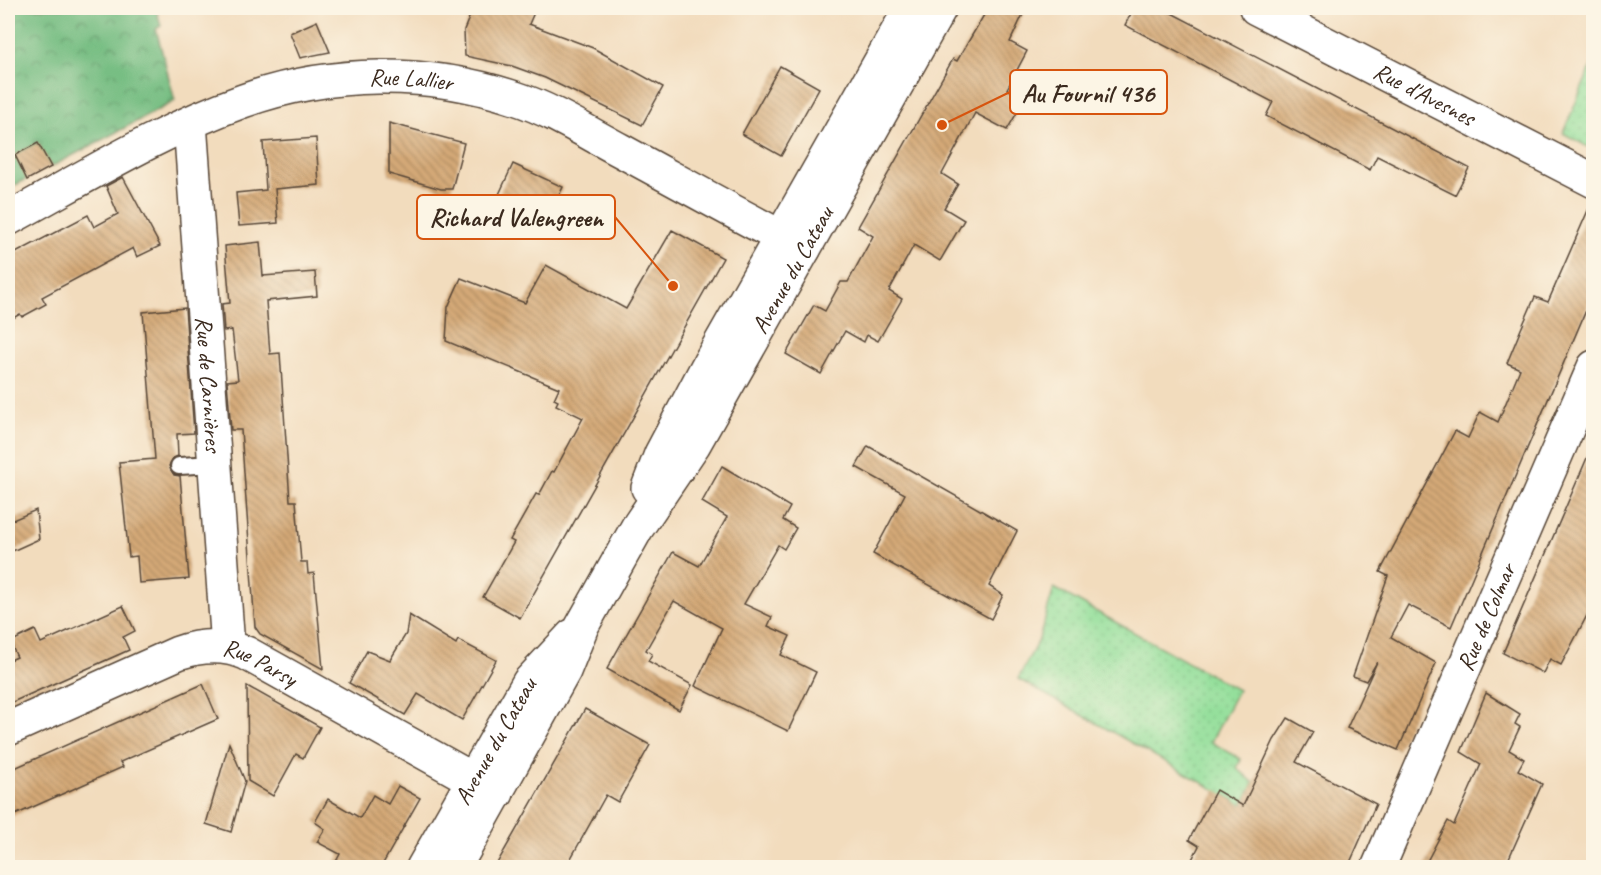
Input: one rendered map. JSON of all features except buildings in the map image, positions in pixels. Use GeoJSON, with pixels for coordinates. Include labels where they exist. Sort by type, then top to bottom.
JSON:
{"type":"FeatureCollection","features":[{"type":"Feature","properties":{"kind":"street","name":"Avenue du Cateau"},"geometry":{"type":"LineString","coordinates":[[793,243],[911,8]]}},
{"type":"Feature","properties":{"kind":"street","name":"Avenue du Cateau"},"geometry":{"type":"LineString","coordinates":[[423,867],[484,787],[564,671],[582,626],[637,528],[661,454],[706,369],[793,243],[940,8]]}},
{"type":"Feature","properties":{"kind":"street","name":"Rue d'Avesnes"},"geometry":{"type":"LineString","coordinates":[[1256,8],[1593,181]]}},
{"type":"Feature","properties":{"kind":"street","name":"Rue Lallier"},"geometry":{"type":"LineString","coordinates":[[8,219],[190,123],[244,100],[328,81],[388,77],[462,84],[515,98],[541,108],[793,243]]}},
{"type":"Feature","properties":{"kind":"street","name":"Rue de Carnières"},"geometry":{"type":"LineString","coordinates":[[190,123],[228,647]]}},
{"type":"Feature","properties":{"kind":"street","name":"Rue de Colmar"},"geometry":{"type":"LineString","coordinates":[[1377,867],[1593,367]]}},
{"type":"Feature","properties":{"kind":"street","name":"Rue Parsy"},"geometry":{"type":"LineString","coordinates":[[8,729],[184,651],[203,647],[228,647],[246,653],[484,787]]}},
{"type":"Feature","properties":{"kind":"street","name":"Avenue du Cateau"},"geometry":{"type":"LineString","coordinates":[[454,867],[484,787]]}},
{"type":"Feature","properties":{"kind":"lane"},"geometry":{"type":"LineString","coordinates":[[179,466],[215,464]]}},
{"type":"Feature","properties":{"kind":"green space"},"geometry":{"type":"Polygon","coordinates":[[[8,8],[156,8],[161,26],[156,29],[175,101],[51,167],[38,143],[15,155],[27,179],[8,189],[8,8]]]}},
{"type":"Feature","properties":{"kind":"green space"},"geometry":{"type":"Polygon","coordinates":[[[1593,62],[1593,150],[1563,133],[1593,62]]]}},
{"type":"Feature","properties":{"kind":"green space"},"geometry":{"type":"Polygon","coordinates":[[[1054,588],[1238,690],[1211,742],[1241,759],[1237,768],[1254,783],[1242,805],[1018,679],[1039,639],[1054,588]]]}},
{"type":"Feature","properties":{"kind":"place","name":"Au Fournil 436"},"geometry":{"type":"Point","coordinates":[942,125]}},
{"type":"Feature","properties":{"kind":"place","name":"Richard Valengreen"},"geometry":{"type":"Point","coordinates":[673,286]}}]}
